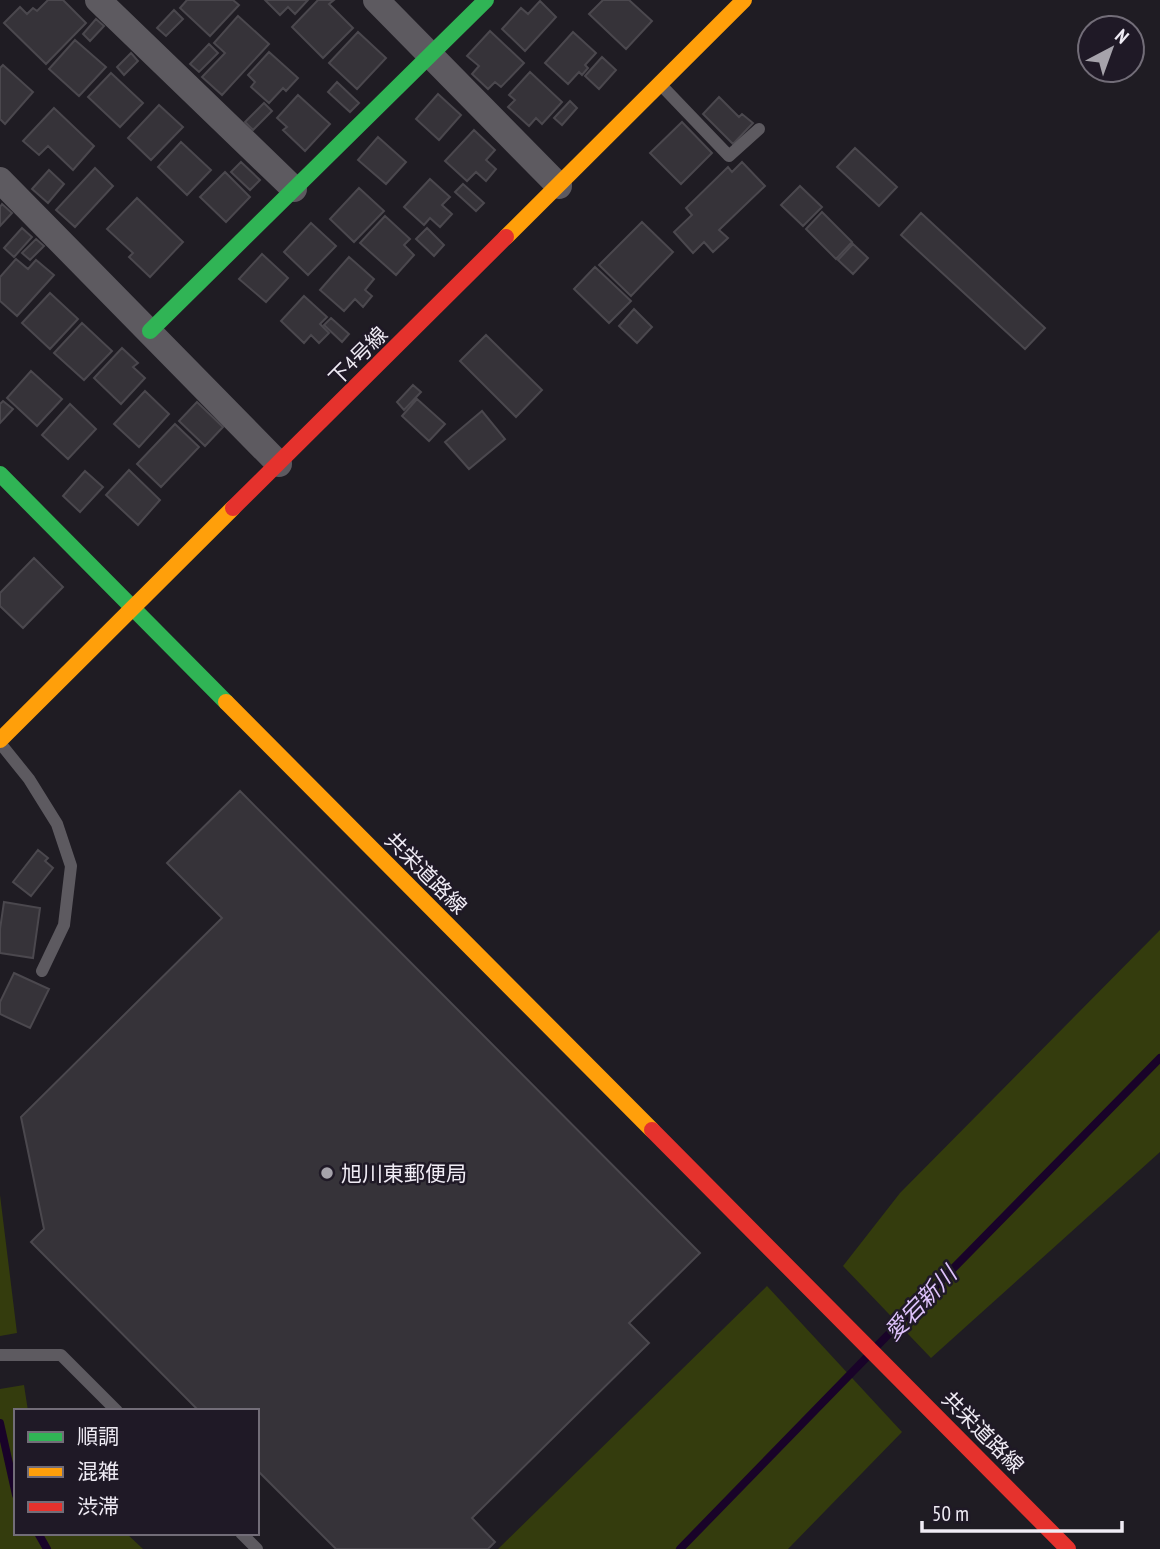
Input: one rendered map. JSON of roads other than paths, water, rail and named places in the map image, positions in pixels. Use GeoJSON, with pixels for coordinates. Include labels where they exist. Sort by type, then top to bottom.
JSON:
{"type":"FeatureCollection","features":[{"type":"Feature","properties":{"kind":"street"},"geometry":{"type":"LineString","coordinates":[[98,0],[294,189]]}},
{"type":"Feature","properties":{"kind":"street"},"geometry":{"type":"LineString","coordinates":[[376,0],[559,186]]}},
{"type":"Feature","properties":{"kind":"street"},"geometry":{"type":"LineString","coordinates":[[150,331],[486,0]]}},
{"type":"Feature","properties":{"kind":"street","name":"下4号線"},"geometry":{"type":"LineString","coordinates":[[0,741],[744,0]]}},
{"type":"Feature","properties":{"kind":"street"},"geometry":{"type":"LineString","coordinates":[[0,180],[279,464]]}},
{"type":"Feature","properties":{"kind":"street","name":"共栄道路線"},"geometry":{"type":"LineString","coordinates":[[0,474],[1068,1549]]}},
{"type":"Feature","properties":{"kind":"lane"},"geometry":{"type":"LineString","coordinates":[[660,84],[729,156],[759,129]]}},
{"type":"Feature","properties":{"kind":"lane"},"geometry":{"type":"LineString","coordinates":[[0,741],[29,779],[57,824],[71,866],[64,925],[42,971]]}},
{"type":"Feature","properties":{"kind":"lane"},"geometry":{"type":"LineString","coordinates":[[1,1354],[61,1355],[115,1409]]}},
{"type":"Feature","properties":{"kind":"lane"},"geometry":{"type":"LineString","coordinates":[[243,1535],[257,1549]]}},
{"type":"Feature","properties":{"kind":"waterway","name":"愛宕新川"},"geometry":{"type":"LineString","coordinates":[[877,1346],[1160,1058]]}},
{"type":"Feature","properties":{"kind":"waterway","name":"愛宕新川"},"geometry":{"type":"LineString","coordinates":[[680,1549],[866,1358]]}},
{"type":"Feature","properties":{"kind":"waterway"},"geometry":{"type":"LineString","coordinates":[[0,1423],[14,1486]]}},
{"type":"Feature","properties":{"kind":"waterway"},"geometry":{"type":"LineString","coordinates":[[39,1535],[47,1549]]}},
{"type":"Feature","properties":{"kind":"place","name":"旭川東郵便局"},"geometry":{"type":"Point","coordinates":[327,1173]}}]}
